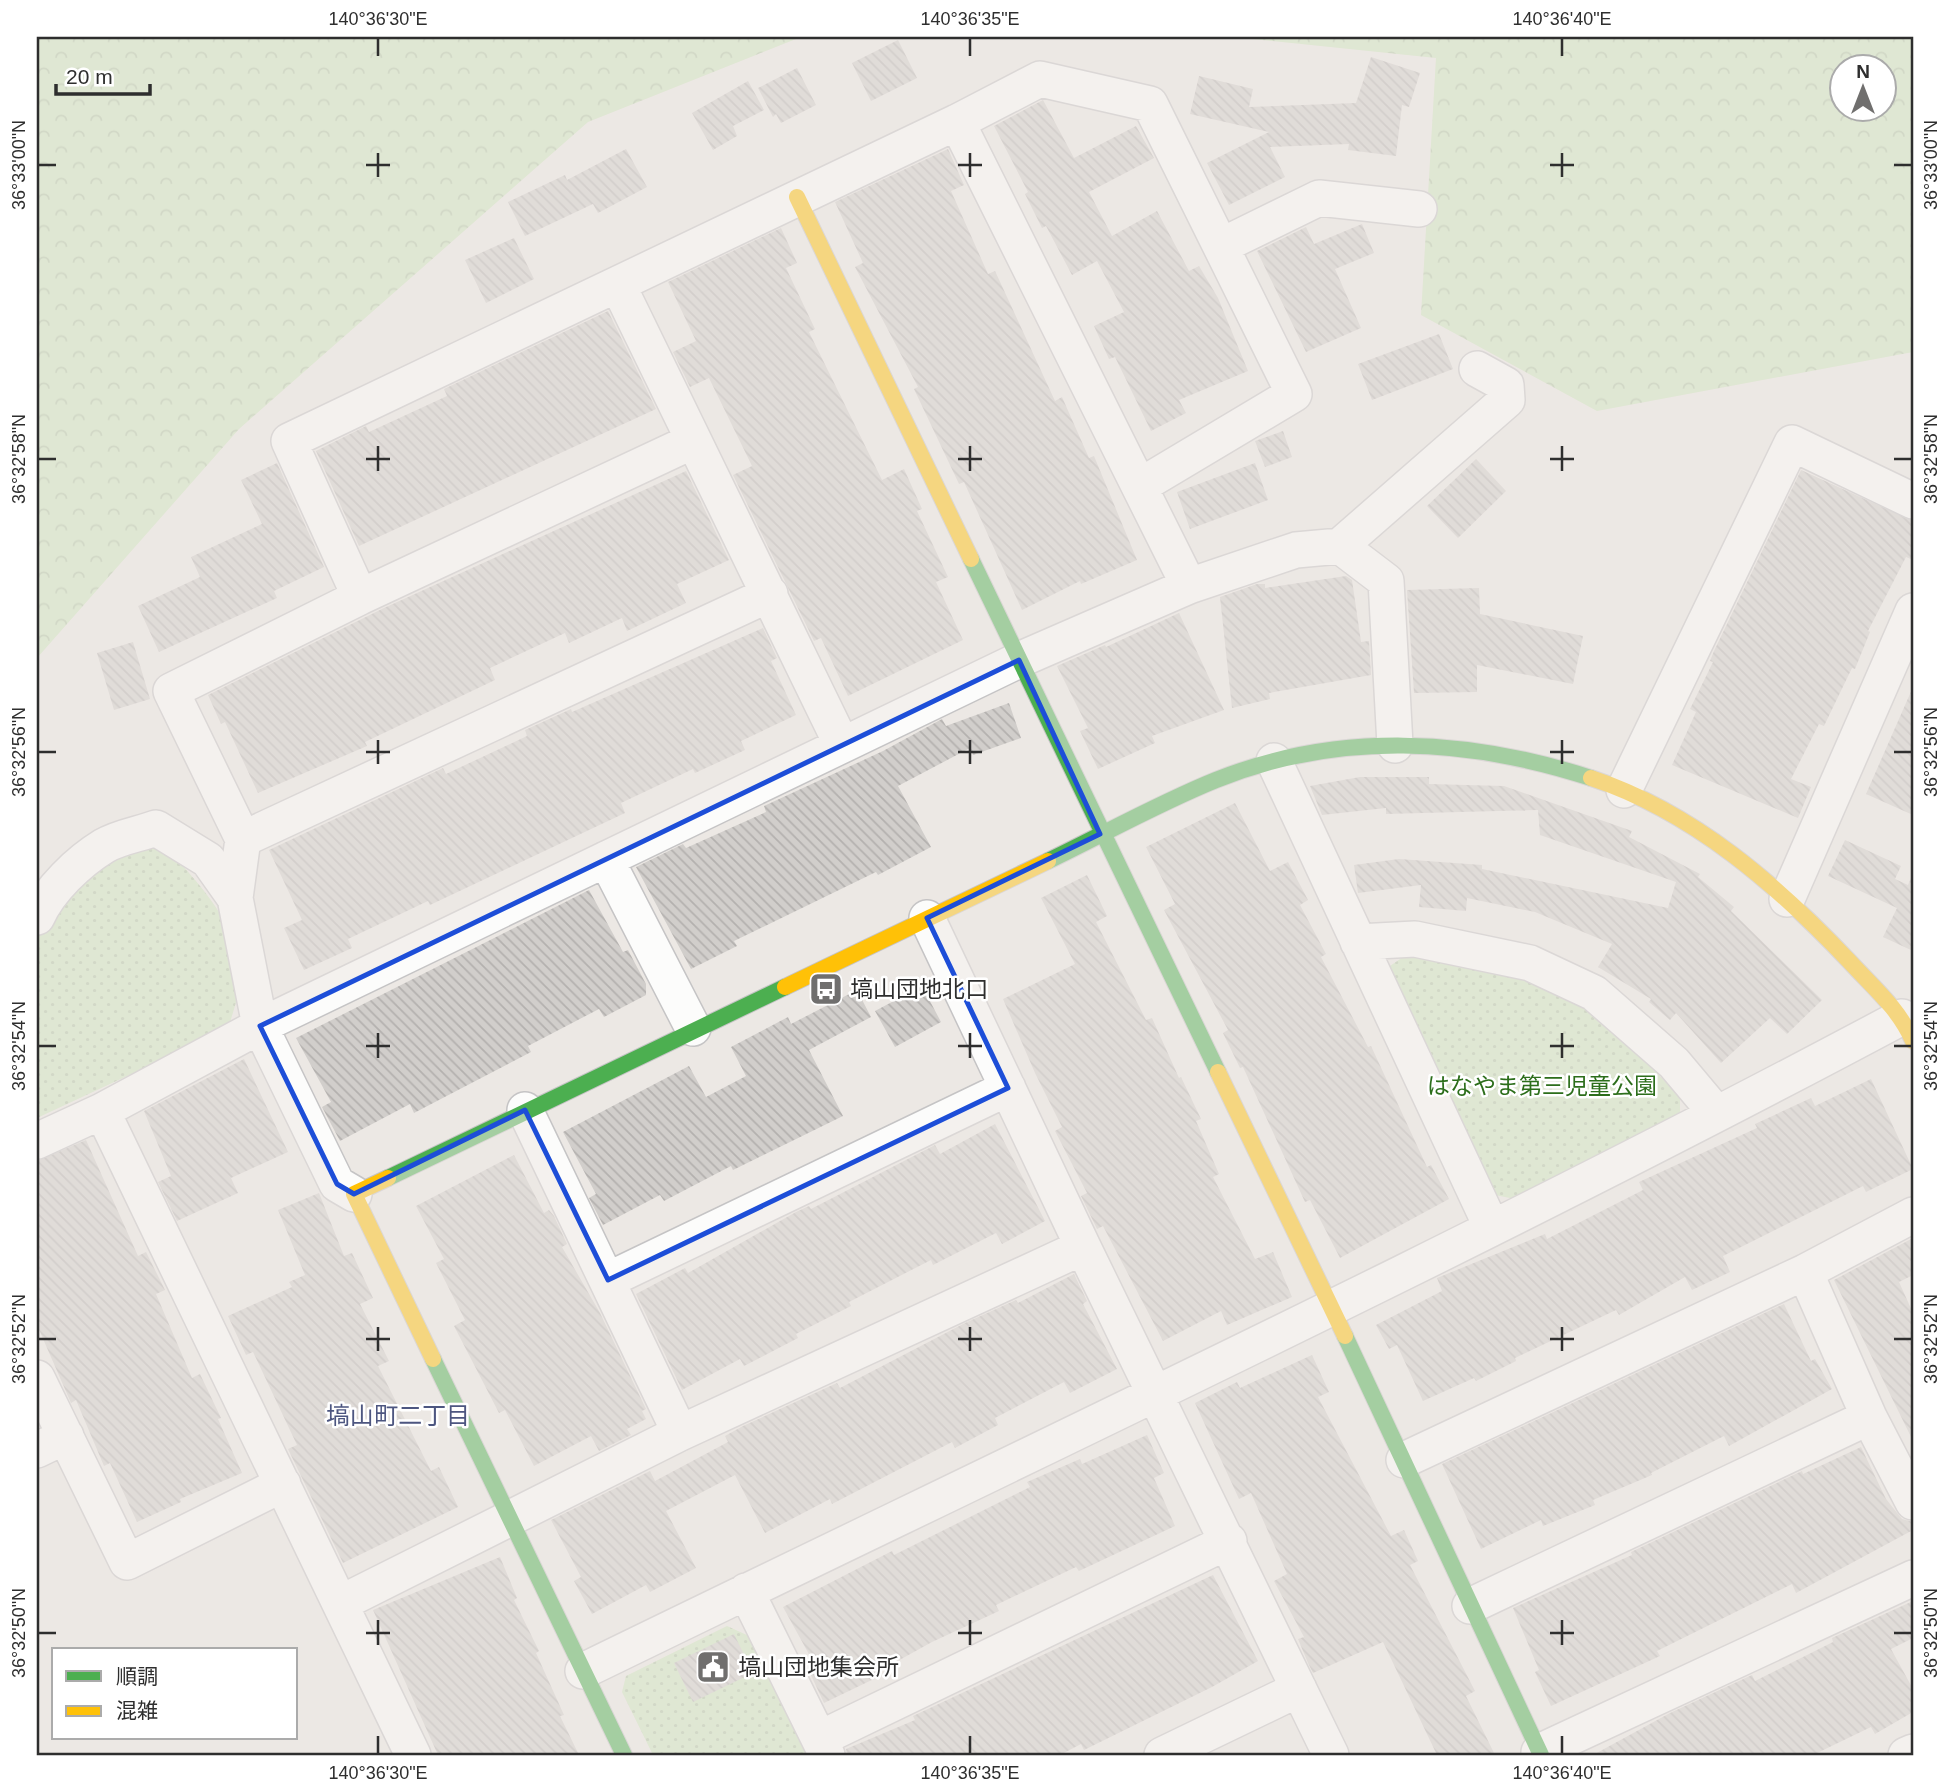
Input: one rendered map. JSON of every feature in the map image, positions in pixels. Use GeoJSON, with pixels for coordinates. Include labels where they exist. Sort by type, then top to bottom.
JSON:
{"type":"FeatureCollection","features":[{"type":"Feature","properties":{"kind":"street"},"geometry":{"type":"LineString","coordinates":[[360,597],[289,442],[957,122],[1040,79],[1150,104],[1294,394],[1140,486]]}},
{"type":"Feature","properties":{"kind":"street"},"geometry":{"type":"LineString","coordinates":[[957,122],[1189,586]]}},
{"type":"Feature","properties":{"kind":"street"},"geometry":{"type":"LineString","coordinates":[[797,197],[1328,1309],[1404,1460],[1540,1754],[1913,1578]]}},
{"type":"Feature","properties":{"kind":"street"},"geometry":{"type":"LineString","coordinates":[[1221,246],[1319,198],[1419,208]]}},
{"type":"Feature","properties":{"kind":"street"},"geometry":{"type":"LineString","coordinates":[[618,285],[841,743]]}},
{"type":"Feature","properties":{"kind":"street"},"geometry":{"type":"LineString","coordinates":[[37,1141],[102,1111],[260,1026],[841,743],[1019,660],[1189,586],[1296,550],[1340,545],[1507,400],[1506,385],[1477,369]]}},
{"type":"Feature","properties":{"kind":"street"},"geometry":{"type":"LineString","coordinates":[[624,1755],[354,1194],[337,1184],[260,1026],[235,898],[243,839],[170,691],[360,597],[693,442]]}},
{"type":"Feature","properties":{"kind":"street"},"geometry":{"type":"LineString","coordinates":[[1624,790],[1792,443],[1913,501]]}},
{"type":"Feature","properties":{"kind":"street"},"geometry":{"type":"LineString","coordinates":[[1340,545],[1386,581],[1395,745]]}},
{"type":"Feature","properties":{"kind":"street"},"geometry":{"type":"LineString","coordinates":[[243,839],[770,594]]}},
{"type":"Feature","properties":{"kind":"street"},"geometry":{"type":"LineString","coordinates":[[1787,900],[1913,611]]}},
{"type":"Feature","properties":{"kind":"street"},"geometry":{"type":"LineString","coordinates":[[354,1194],[694,1028],[1216,780],[1274,761],[1335,749],[1395,745],[1446,747],[1502,754],[1559,767],[1624,790],[1684,819],[1740,859],[1787,900],[1909,1023],[1716,1113],[1157,1395],[583,1671]]}},
{"type":"Feature","properties":{"kind":"street"},"geometry":{"type":"LineString","coordinates":[[1274,761],[1492,1228]]}},
{"type":"Feature","properties":{"kind":"street"},"geometry":{"type":"LineString","coordinates":[[37,917],[44,901],[64,880],[105,846],[156,828],[208,860],[235,898]]}},
{"type":"Feature","properties":{"kind":"street"},"geometry":{"type":"LineString","coordinates":[[606,859],[694,1028]]}},
{"type":"Feature","properties":{"kind":"street"},"geometry":{"type":"LineString","coordinates":[[927,918],[1083,1247],[1229,1541],[1331,1755]]}},
{"type":"Feature","properties":{"kind":"street"},"geometry":{"type":"LineString","coordinates":[[1358,942],[1415,939],[1530,963],[1594,993],[1674,1063],[1716,1113]]}},
{"type":"Feature","properties":{"kind":"street"},"geometry":{"type":"LineString","coordinates":[[608,1280],[1008,1088]]}},
{"type":"Feature","properties":{"kind":"street"},"geometry":{"type":"LineString","coordinates":[[525,1110],[680,1433]]}},
{"type":"Feature","properties":{"kind":"street"},"geometry":{"type":"LineString","coordinates":[[102,1111],[413,1755]]}},
{"type":"Feature","properties":{"kind":"street"},"geometry":{"type":"LineString","coordinates":[[1404,1460],[1805,1272],[1913,1214]]}},
{"type":"Feature","properties":{"kind":"street"},"geometry":{"type":"LineString","coordinates":[[341,1603],[680,1433],[1083,1247]]}},
{"type":"Feature","properties":{"kind":"street"},"geometry":{"type":"LineString","coordinates":[[1805,1272],[1868,1417],[1913,1502]]}},
{"type":"Feature","properties":{"kind":"street"},"geometry":{"type":"LineString","coordinates":[[37,1378],[51,1443],[127,1562],[283,1484]]}},
{"type":"Feature","properties":{"kind":"street"},"geometry":{"type":"LineString","coordinates":[[1470,1606],[1868,1417]]}},
{"type":"Feature","properties":{"kind":"street"},"geometry":{"type":"LineString","coordinates":[[746,1591],[823,1747],[1229,1541]]}},
{"type":"Feature","properties":{"kind":"street"},"geometry":{"type":"LineString","coordinates":[[1162,1755],[1299,1689]]}},
{"type":"Feature","properties":{"kind":"street"},"geometry":{"type":"LineString","coordinates":[[1906,1755],[1913,1752]]}},
{"type":"Feature","properties":{"kind":"highlighted area"},"geometry":{"type":"Polygon","coordinates":[[[1019,660],[1100,834],[927,918],[1008,1088],[608,1280],[525,1110],[354,1194],[337,1184],[260,1026],[1019,660]]]}},
{"type":"Feature","properties":{"kind":"green space"},"geometry":{"type":"Polygon","coordinates":[[[37,37],[801,37],[588,122],[239,429],[37,658],[37,37]]]}},
{"type":"Feature","properties":{"kind":"green space"},"geometry":{"type":"Polygon","coordinates":[[[1233,37],[1913,37],[1913,352],[1597,411],[1421,315],[1436,58],[1233,37]]]}},
{"type":"Feature","properties":{"kind":"green space"},"geometry":{"type":"Polygon","coordinates":[[[161,843],[217,908],[236,947],[241,967],[240,987],[228,1029],[37,1118],[37,940],[48,914],[105,857],[161,843]]]}},
{"type":"Feature","properties":{"kind":"green space","name":"はなやま第三児童公園"},"geometry":{"type":"Polygon","coordinates":[[[1409,953],[1545,980],[1617,1029],[1680,1098],[1680,1117],[1515,1199],[1495,1195],[1387,968],[1409,953]]]}},
{"type":"Feature","properties":{"kind":"green space"},"geometry":{"type":"Polygon","coordinates":[[[727,1626],[749,1636],[807,1755],[653,1755],[622,1692],[626,1676],[727,1626]]]}},
{"type":"Feature","properties":{"kind":"building"},"geometry":{"type":"Polygon","coordinates":[[[898,40],[917,78],[871,101],[852,63],[898,40]]]}},
{"type":"Feature","properties":{"kind":"building"},"geometry":{"type":"Polygon","coordinates":[[[1371,57],[1420,73],[1409,107],[1402,105],[1396,156],[1348,150],[1349,144],[1270,147],[1285,177],[1229,205],[1207,163],[1269,132],[1190,114],[1199,76],[1253,89],[1249,107],[1356,103],[1371,57]]]}},
{"type":"Feature","properties":{"kind":"building"},"geometry":{"type":"Polygon","coordinates":[[[797,68],[816,105],[781,123],[776,114],[773,117],[758,88],[797,68]]]}},
{"type":"Feature","properties":{"kind":"building"},"geometry":{"type":"Polygon","coordinates":[[[748,81],[764,110],[733,126],[737,136],[713,150],[692,113],[748,81]]]}},
{"type":"Feature","properties":{"kind":"building"},"geometry":{"type":"Polygon","coordinates":[[[1043,100],[1074,158],[1136,126],[1154,158],[1089,192],[1112,236],[1157,211],[1189,271],[1199,266],[1218,298],[1248,371],[1179,400],[1186,413],[1151,431],[1115,357],[1109,359],[1094,326],[1124,312],[1097,261],[1072,275],[1046,226],[1042,228],[1025,194],[1028,192],[994,126],[1043,100]]]}},
{"type":"Feature","properties":{"kind":"building"},"geometry":{"type":"Polygon","coordinates":[[[626,149],[647,187],[598,213],[593,204],[525,236],[508,202],[565,175],[567,180],[626,149]]]}},
{"type":"Feature","properties":{"kind":"building"},"geometry":{"type":"Polygon","coordinates":[[[948,149],[964,185],[951,191],[988,274],[995,271],[1055,401],[1062,397],[1089,458],[1094,456],[1137,560],[1081,584],[1080,581],[1022,610],[964,482],[959,484],[914,389],[918,387],[855,267],[863,263],[835,202],[948,149]]]}},
{"type":"Feature","properties":{"kind":"building"},"geometry":{"type":"Polygon","coordinates":[[[1362,224],[1374,253],[1335,269],[1361,328],[1306,352],[1257,251],[1306,227],[1314,244],[1362,224]]]}},
{"type":"Feature","properties":{"kind":"building"},"geometry":{"type":"Polygon","coordinates":[[[781,228],[797,263],[786,268],[815,329],[809,332],[882,480],[904,469],[922,509],[917,511],[948,577],[936,582],[963,640],[848,696],[821,638],[814,641],[733,475],[752,466],[709,378],[690,387],[673,352],[696,341],[668,282],[781,228]]]}},
{"type":"Feature","properties":{"kind":"building"},"geometry":{"type":"Polygon","coordinates":[[[514,238],[534,279],[486,303],[465,260],[514,238]]]}},
{"type":"Feature","properties":{"kind":"building"},"geometry":{"type":"Polygon","coordinates":[[[608,311],[656,409],[359,546],[316,451],[366,426],[369,432],[447,396],[444,389],[608,311]]]}},
{"type":"Feature","properties":{"kind":"building"},"geometry":{"type":"Polygon","coordinates":[[[1439,334],[1453,369],[1372,400],[1358,364],[1439,334]]]}},
{"type":"Feature","properties":{"kind":"building"},"geometry":{"type":"Polygon","coordinates":[[[1283,431],[1292,457],[1265,467],[1255,441],[1283,431]]]}},
{"type":"Feature","properties":{"kind":"building"},"geometry":{"type":"Polygon","coordinates":[[[1476,459],[1506,491],[1458,538],[1427,506],[1476,459]]]}},
{"type":"Feature","properties":{"kind":"building"},"geometry":{"type":"Polygon","coordinates":[[[277,463],[324,567],[274,591],[277,598],[159,652],[138,606],[200,577],[191,557],[262,524],[241,480],[277,463]]]}},
{"type":"Feature","properties":{"kind":"building"},"geometry":{"type":"Polygon","coordinates":[[[1255,463],[1268,500],[1190,529],[1177,492],[1255,463]]]}},
{"type":"Feature","properties":{"kind":"building"},"geometry":{"type":"Polygon","coordinates":[[[1801,470],[1913,521],[1913,560],[1906,557],[1868,631],[1870,632],[1855,669],[1852,668],[1824,726],[1819,724],[1791,779],[1811,787],[1798,818],[1672,765],[1696,712],[1690,709],[1713,662],[1710,661],[1714,651],[1801,470]]]}},
{"type":"Feature","properties":{"kind":"building"},"geometry":{"type":"Polygon","coordinates":[[[686,471],[729,560],[677,584],[686,603],[627,631],[622,618],[569,643],[565,633],[490,668],[495,680],[365,742],[367,746],[258,793],[225,722],[221,724],[208,695],[384,608],[686,471]]]}},
{"type":"Feature","properties":{"kind":"building"},"geometry":{"type":"Polygon","coordinates":[[[1346,576],[1352,580],[1361,642],[1369,641],[1371,675],[1269,693],[1270,699],[1232,708],[1220,597],[1257,584],[1265,584],[1265,588],[1346,576]]]}},
{"type":"Feature","properties":{"kind":"building"},"geometry":{"type":"Polygon","coordinates":[[[1479,588],[1480,614],[1583,636],[1573,684],[1477,665],[1477,692],[1414,693],[1407,590],[1479,588]]]}},
{"type":"Feature","properties":{"kind":"building"},"geometry":{"type":"Polygon","coordinates":[[[1179,613],[1224,710],[1152,736],[1155,743],[1098,769],[1080,731],[1088,728],[1057,666],[1179,613]]]}},
{"type":"Feature","properties":{"kind":"building"},"geometry":{"type":"Polygon","coordinates":[[[763,628],[777,658],[771,661],[796,715],[741,741],[745,750],[695,773],[693,769],[621,803],[625,813],[430,905],[428,901],[348,939],[352,948],[304,970],[284,928],[302,920],[269,850],[443,768],[446,774],[527,736],[525,730],[571,709],[572,712],[763,628]]]}},
{"type":"Feature","properties":{"kind":"building"},"geometry":{"type":"Polygon","coordinates":[[[133,642],[150,699],[114,710],[97,653],[133,642]]]}},
{"type":"Feature","properties":{"kind":"building"},"geometry":{"type":"Polygon","coordinates":[[[1913,687],[1913,815],[1866,794],[1913,687]]]}},
{"type":"Feature","properties":{"kind":"building"},"geometry":{"type":"Polygon","coordinates":[[[1009,703],[1021,738],[973,755],[970,748],[898,786],[931,847],[878,875],[876,872],[734,941],[737,946],[691,969],[636,867],[683,844],[686,848],[766,812],[764,806],[883,751],[942,719],[946,726],[1009,703]]]}},
{"type":"Feature","properties":{"kind":"building"},"geometry":{"type":"Polygon","coordinates":[[[1360,777],[1429,777],[1429,784],[1504,786],[1632,831],[1629,837],[1700,874],[1698,877],[1734,907],[1731,911],[1822,1000],[1787,1034],[1770,1018],[1721,1063],[1676,1013],[1670,1020],[1649,1002],[1651,999],[1598,967],[1612,944],[1535,912],[1467,898],[1466,911],[1419,907],[1421,885],[1358,893],[1354,865],[1399,859],[1482,865],[1482,869],[1668,908],[1676,882],[1540,835],[1538,810],[1386,814],[1386,808],[1322,815],[1310,786],[1360,777]]]}},
{"type":"Feature","properties":{"kind":"building"},"geometry":{"type":"Polygon","coordinates":[[[1235,803],[1270,871],[1288,862],[1308,900],[1300,905],[1326,954],[1321,957],[1368,1047],[1371,1046],[1427,1167],[1431,1165],[1449,1199],[1340,1258],[1310,1200],[1305,1202],[1243,1067],[1240,1068],[1223,1033],[1228,1030],[1164,910],[1175,904],[1146,847],[1235,803]]]}},
{"type":"Feature","properties":{"kind":"building"},"geometry":{"type":"Polygon","coordinates":[[[1845,840],[1901,866],[1895,879],[1908,885],[1913,873],[1913,951],[1883,937],[1897,908],[1828,876],[1845,840]]]}},
{"type":"Feature","properties":{"kind":"building"},"geometry":{"type":"Polygon","coordinates":[[[1087,875],[1107,916],[1096,922],[1146,1020],[1152,1018],[1201,1119],[1196,1121],[1219,1174],[1213,1177],[1255,1259],[1273,1252],[1292,1297],[1227,1325],[1221,1311],[1163,1341],[1103,1226],[1097,1229],[1081,1196],[1087,1193],[1055,1131],[1062,1127],[1003,999],[1075,964],[1041,898],[1087,875]]]}},
{"type":"Feature","properties":{"kind":"building"},"geometry":{"type":"Polygon","coordinates":[[[589,890],[623,952],[628,950],[646,984],[646,995],[604,1017],[599,1009],[528,1046],[531,1052],[414,1113],[410,1104],[340,1141],[322,1107],[331,1102],[296,1038],[589,890]]]}},
{"type":"Feature","properties":{"kind":"building"},"geometry":{"type":"Polygon","coordinates":[[[922,986],[941,1022],[895,1047],[875,1011],[922,986]]]}},
{"type":"Feature","properties":{"kind":"building"},"geometry":{"type":"Polygon","coordinates":[[[857,990],[871,1017],[809,1050],[843,1116],[733,1170],[731,1166],[664,1201],[660,1195],[603,1225],[589,1198],[596,1194],[563,1132],[689,1066],[706,1097],[746,1076],[731,1047],[788,1017],[791,1024],[857,990]]]}},
{"type":"Feature","properties":{"kind":"building"},"geometry":{"type":"Polygon","coordinates":[[[244,1059],[288,1152],[231,1178],[238,1193],[177,1221],[158,1182],[171,1176],[144,1111],[244,1059]]]}},
{"type":"Feature","properties":{"kind":"building"},"geometry":{"type":"Polygon","coordinates":[[[1871,1079],[1913,1169],[1866,1192],[1863,1186],[1723,1256],[1730,1272],[1692,1290],[1685,1277],[1619,1315],[1616,1310],[1515,1358],[1516,1361],[1476,1381],[1474,1378],[1423,1401],[1397,1345],[1389,1349],[1376,1325],[1442,1291],[1437,1278],[1545,1234],[1547,1239],[1643,1190],[1639,1182],[1757,1128],[1755,1124],[1811,1098],[1815,1106],[1871,1079]]]}},
{"type":"Feature","properties":{"kind":"building"},"geometry":{"type":"Polygon","coordinates":[[[995,1124],[1045,1221],[1002,1244],[996,1233],[933,1265],[931,1260],[849,1302],[851,1306],[796,1334],[798,1338],[744,1366],[740,1359],[682,1390],[636,1294],[685,1268],[688,1273],[796,1212],[809,1206],[811,1209],[935,1145],[940,1154],[995,1124]]]}},
{"type":"Feature","properties":{"kind":"building"},"geometry":{"type":"Polygon","coordinates":[[[86,1140],[138,1256],[146,1252],[165,1290],[156,1294],[192,1378],[200,1374],[221,1418],[218,1419],[242,1473],[180,1499],[181,1502],[137,1522],[110,1463],[104,1466],[76,1400],[71,1403],[37,1325],[37,1161],[86,1140]]]}},
{"type":"Feature","properties":{"kind":"building"},"geometry":{"type":"Polygon","coordinates":[[[514,1155],[544,1213],[549,1210],[554,1216],[567,1244],[562,1247],[600,1313],[646,1409],[642,1411],[646,1419],[627,1429],[631,1435],[599,1451],[591,1436],[534,1466],[505,1410],[499,1413],[454,1326],[465,1320],[436,1263],[444,1259],[416,1206],[514,1155]]]}},
{"type":"Feature","properties":{"kind":"building"},"geometry":{"type":"Polygon","coordinates":[[[319,1193],[344,1256],[352,1253],[373,1298],[360,1304],[389,1361],[378,1366],[431,1471],[439,1467],[458,1507],[343,1563],[288,1449],[297,1445],[253,1352],[246,1355],[228,1316],[292,1287],[289,1282],[305,1275],[278,1210],[319,1193]]]}},
{"type":"Feature","properties":{"kind":"building"},"geometry":{"type":"Polygon","coordinates":[[[1913,1238],[1913,1275],[1899,1282],[1913,1313],[1913,1441],[1834,1280],[1913,1238]]]}},
{"type":"Feature","properties":{"kind":"building"},"geometry":{"type":"Polygon","coordinates":[[[1074,1274],[1087,1301],[1083,1304],[1117,1369],[1070,1393],[1064,1382],[995,1418],[998,1425],[955,1448],[952,1442],[832,1504],[830,1499],[765,1533],[735,1475],[666,1511],[696,1568],[650,1592],[646,1585],[592,1614],[574,1581],[581,1577],[551,1520],[650,1471],[655,1481],[728,1442],[725,1436],[743,1426],[837,1383],[840,1388],[965,1323],[1016,1300],[1018,1303],[1074,1274]]]}},
{"type":"Feature","properties":{"kind":"building"},"geometry":{"type":"Polygon","coordinates":[[[1784,1304],[1811,1361],[1815,1359],[1832,1389],[1729,1446],[1724,1436],[1651,1473],[1652,1475],[1593,1500],[1595,1505],[1543,1526],[1541,1520],[1481,1549],[1442,1464],[1784,1304]]]}},
{"type":"Feature","properties":{"kind":"building"},"geometry":{"type":"Polygon","coordinates":[[[1312,1355],[1329,1392],[1318,1397],[1391,1536],[1404,1530],[1418,1561],[1410,1565],[1475,1691],[1466,1696],[1495,1755],[1437,1755],[1383,1642],[1313,1673],[1308,1663],[1298,1639],[1304,1637],[1274,1581],[1287,1574],[1251,1493],[1239,1499],[1195,1403],[1237,1382],[1240,1388],[1312,1355]]]}},
{"type":"Feature","properties":{"kind":"building"},"geometry":{"type":"Polygon","coordinates":[[[1147,1435],[1164,1473],[1154,1478],[1175,1526],[1079,1571],[1076,1567],[996,1605],[999,1611],[932,1642],[876,1673],[878,1677],[824,1703],[809,1671],[816,1667],[783,1607],[892,1551],[894,1555],[1030,1487],[1027,1482],[1080,1459],[1082,1464],[1147,1435]]]}},
{"type":"Feature","properties":{"kind":"building"},"geometry":{"type":"Polygon","coordinates":[[[1861,1447],[1886,1499],[1902,1519],[1913,1522],[1913,1530],[1796,1593],[1792,1584],[1657,1651],[1660,1656],[1551,1706],[1535,1672],[1539,1670],[1513,1608],[1632,1555],[1631,1552],[1802,1471],[1803,1474],[1861,1447]]]}},
{"type":"Feature","properties":{"kind":"building"},"geometry":{"type":"Polygon","coordinates":[[[500,1557],[517,1598],[514,1600],[539,1651],[536,1653],[564,1715],[560,1716],[579,1755],[438,1755],[373,1610],[500,1557]]]}},
{"type":"Feature","properties":{"kind":"building"},"geometry":{"type":"Polygon","coordinates":[[[1213,1575],[1258,1661],[1212,1687],[1084,1750],[1081,1744],[1060,1755],[847,1755],[846,1749],[915,1720],[913,1716],[1213,1575]]]}},
{"type":"Feature","properties":{"kind":"building"},"geometry":{"type":"Polygon","coordinates":[[[1913,1601],[1913,1638],[1891,1649],[1913,1689],[1913,1712],[1875,1734],[1871,1727],[1813,1755],[1593,1755],[1670,1713],[1752,1675],[1755,1681],[1833,1642],[1832,1638],[1913,1601]]]}},
{"type":"Feature","properties":{"kind":"building","name":"塙山団地集会所"},"geometry":{"type":"Polygon","coordinates":[[[734,1634],[753,1673],[693,1702],[674,1663],[734,1634]]]}},
{"type":"Feature","properties":{"kind":"traffic: fast"},"geometry":{"type":"LineString","coordinates":[[971,559],[1218,1072]]}},
{"type":"Feature","properties":{"kind":"traffic: fast"},"geometry":{"type":"LineString","coordinates":[[1048,861],[1216,780],[1262,764],[1309,753],[1356,747],[1450,748],[1498,755],[1591,778]]}},
{"type":"Feature","properties":{"kind":"traffic: fast"},"geometry":{"type":"LineString","coordinates":[[388,1178],[785,987]]}},
{"type":"Feature","properties":{"kind":"traffic: fast"},"geometry":{"type":"LineString","coordinates":[[1345,1336],[1541,1755]]}},
{"type":"Feature","properties":{"kind":"traffic: fast"},"geometry":{"type":"LineString","coordinates":[[433,1359],[624,1755]]}},
{"type":"Feature","properties":{"kind":"traffic: slow"},"geometry":{"type":"LineString","coordinates":[[797,197],[971,559]]}},
{"type":"Feature","properties":{"kind":"traffic: slow"},"geometry":{"type":"LineString","coordinates":[[1591,778],[1665,810],[1732,854],[1763,879],[1822,933],[1877,990],[1901,1019],[1913,1041]]}},
{"type":"Feature","properties":{"kind":"traffic: slow"},"geometry":{"type":"LineString","coordinates":[[785,987],[1048,861]]}},
{"type":"Feature","properties":{"kind":"traffic: slow"},"geometry":{"type":"LineString","coordinates":[[1218,1072],[1345,1336]]}},
{"type":"Feature","properties":{"kind":"traffic: slow"},"geometry":{"type":"LineString","coordinates":[[388,1178],[354,1194],[433,1359]]}},
{"type":"Feature","properties":{"kind":"place","name":"塙山団地北口"},"geometry":{"type":"Point","coordinates":[826,989]}},
{"type":"Feature","properties":{"kind":"place","name":"塙山団地集会所"},"geometry":{"type":"Point","coordinates":[713,1667]}},
{"type":"Feature","properties":{"kind":"district","name":"塙山町二丁目"},"geometry":{"type":"Point","coordinates":[398,1416]}}]}
